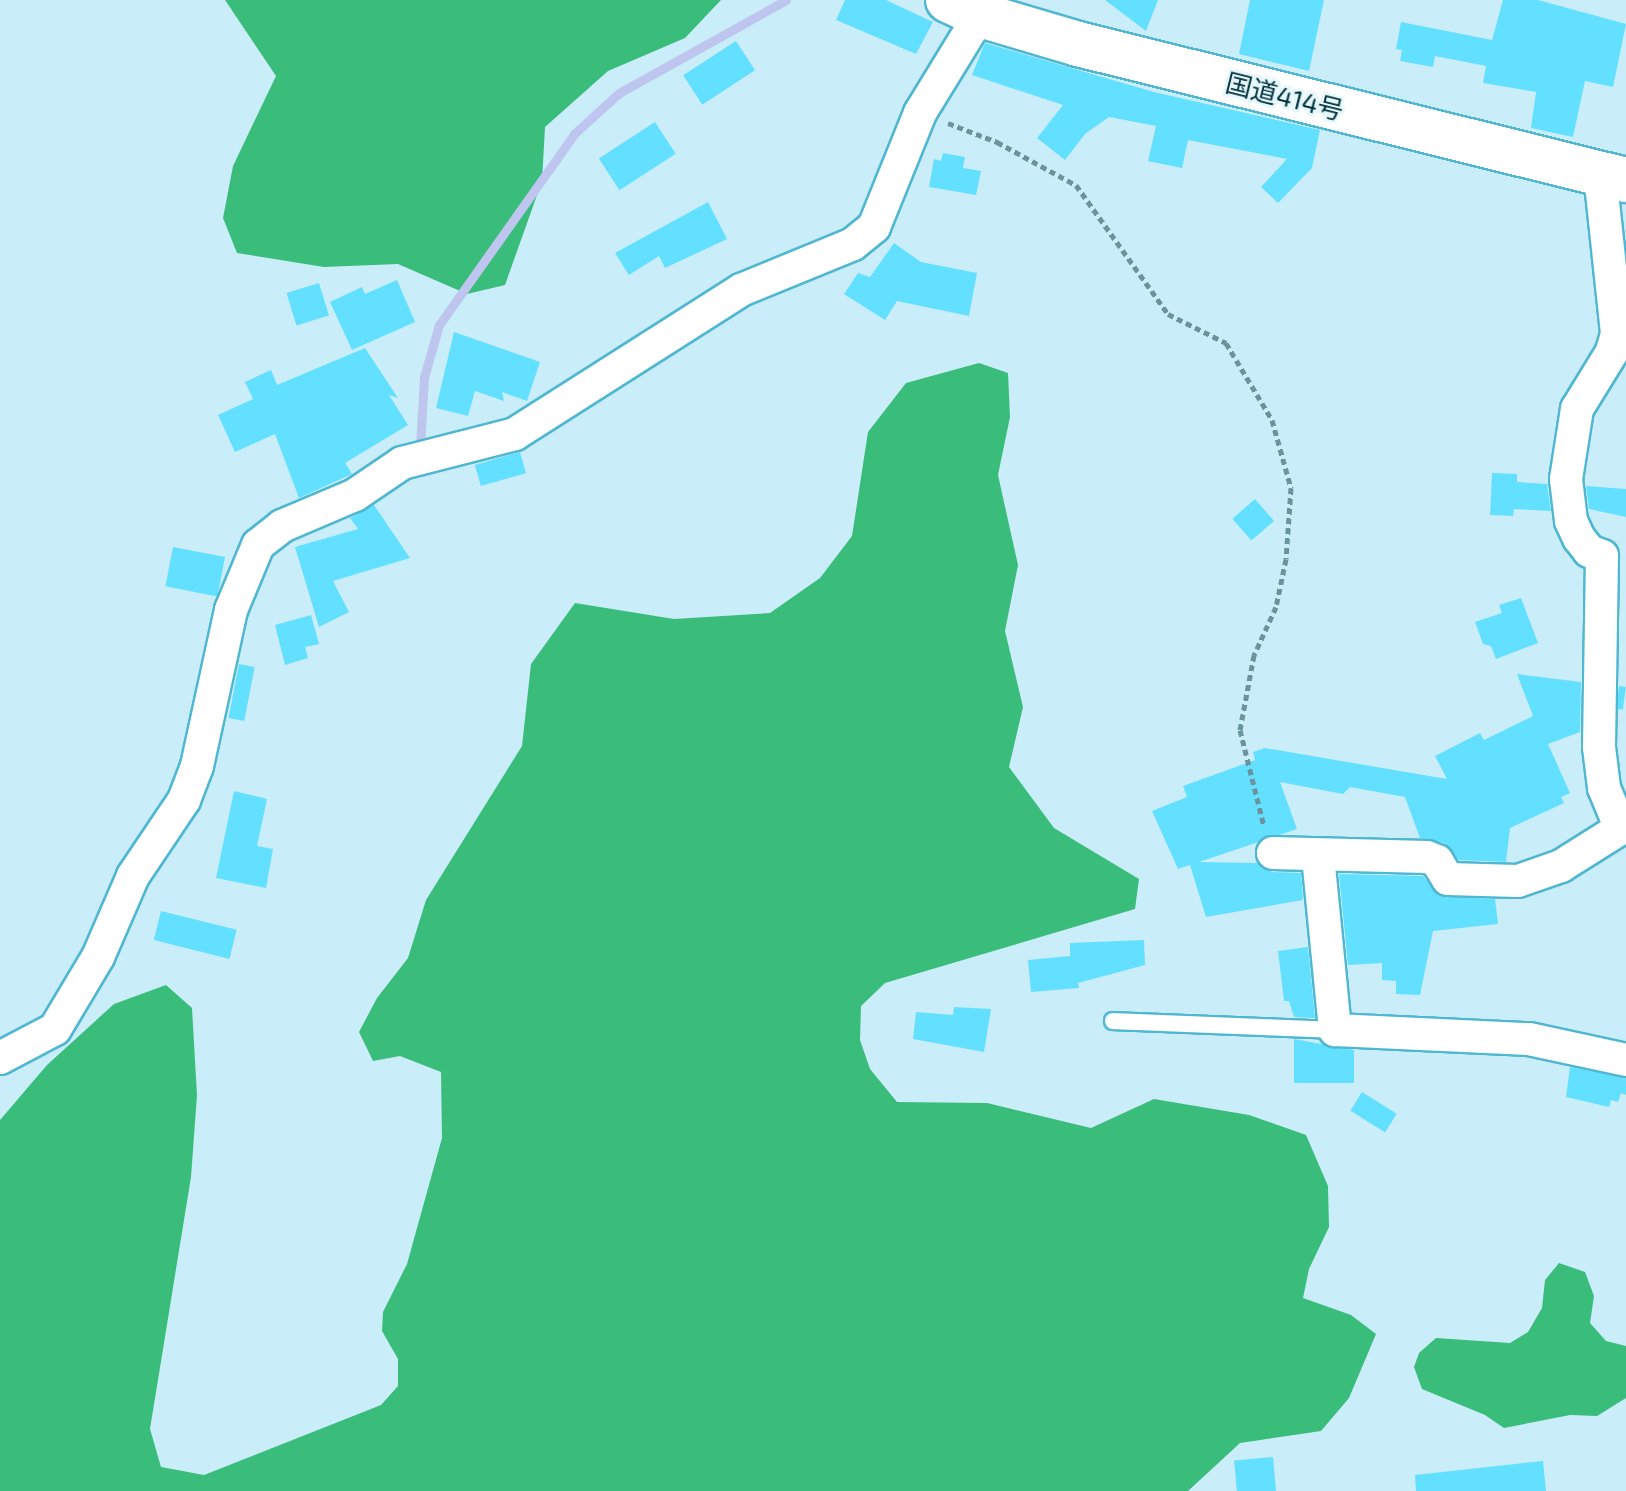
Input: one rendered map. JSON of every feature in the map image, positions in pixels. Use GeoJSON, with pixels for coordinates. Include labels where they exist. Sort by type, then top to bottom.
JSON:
{"type":"FeatureCollection","features":[{"type":"Feature","properties":{"kind":"highway","name":"国道414号"},"geometry":{"type":"LineString","coordinates":[[964,8],[1613,177]]}},
{"type":"Feature","properties":{"kind":"street"},"geometry":{"type":"LineString","coordinates":[[0,1058],[55,1029],[98,957],[133,876],[184,800],[197,766],[231,610],[258,545],[282,526],[355,495],[402,463],[515,434],[741,290],[853,244],[874,227],[964,8]]}},
{"type":"Feature","properties":{"kind":"street"},"geometry":{"type":"LineString","coordinates":[[1273,853],[1427,857],[1437,861],[1448,879],[1518,881],[1561,866],[1623,827],[1604,788],[1599,747],[1614,558],[1589,551],[1575,529],[1566,479],[1577,409],[1612,352],[1617,334],[1613,177]]}},
{"type":"Feature","properties":{"kind":"street"},"geometry":{"type":"LineString","coordinates":[[1318,856],[1335,1030],[1529,1039],[1626,1060]]}},
{"type":"Feature","properties":{"kind":"lane"},"geometry":{"type":"LineString","coordinates":[[1113,1021],[1335,1030]]}},
{"type":"Feature","properties":{"kind":"path"},"geometry":{"type":"LineString","coordinates":[[920,113],[997,142],[1076,185],[1168,314],[1226,343],[1272,420],[1291,488],[1286,559],[1276,607],[1254,655],[1240,730],[1247,773],[1273,853]]}},
{"type":"Feature","properties":{"kind":"green space"},"geometry":{"type":"Polygon","coordinates":[[[225,0],[721,0],[685,38],[608,71],[545,127],[542,181],[505,285],[467,294],[398,264],[324,267],[237,253],[223,218],[233,166],[276,76],[225,0]]]}},
{"type":"Feature","properties":{"kind":"green space"},"geometry":{"type":"Polygon","coordinates":[[[979,363],[1008,373],[1010,417],[998,475],[1018,565],[1005,631],[1023,707],[1009,767],[1054,828],[1139,879],[1135,909],[885,983],[861,1006],[860,1040],[870,1069],[897,1102],[987,1103],[1091,1128],[1154,1099],[1249,1115],[1306,1135],[1328,1186],[1329,1227],[1309,1269],[1303,1298],[1351,1315],[1376,1334],[1349,1398],[1321,1431],[1240,1443],[1188,1491],[0,1491],[0,1120],[47,1065],[114,1004],[166,985],[192,1008],[197,1095],[191,1177],[150,1429],[161,1467],[204,1475],[381,1405],[398,1386],[398,1359],[382,1331],[383,1312],[407,1264],[442,1138],[441,1072],[400,1056],[373,1061],[359,1032],[377,998],[408,958],[426,900],[522,746],[531,664],[575,603],[674,619],[770,613],[820,578],[852,536],[868,432],[906,383],[979,363]]]}},
{"type":"Feature","properties":{"kind":"green space"},"geometry":{"type":"Polygon","coordinates":[[[1559,1263],[1585,1272],[1594,1296],[1590,1323],[1606,1341],[1626,1346],[1626,1398],[1597,1416],[1570,1415],[1504,1428],[1485,1415],[1422,1389],[1414,1367],[1419,1353],[1436,1338],[1510,1343],[1528,1332],[1542,1308],[1545,1280],[1559,1263]]]}},
{"type":"Feature","properties":{"kind":"building"},"geometry":{"type":"Polygon","coordinates":[[[845,0],[886,0],[933,22],[916,54],[836,20],[845,0]]]}},
{"type":"Feature","properties":{"kind":"building"},"geometry":{"type":"Polygon","coordinates":[[[1105,0],[1158,0],[1146,31],[1105,0]]]}},
{"type":"Feature","properties":{"kind":"building"},"geometry":{"type":"Polygon","coordinates":[[[1250,0],[1324,0],[1309,71],[1239,54],[1250,0]]]}},
{"type":"Feature","properties":{"kind":"building"},"geometry":{"type":"Polygon","coordinates":[[[1503,0],[1538,0],[1626,24],[1613,87],[1585,81],[1573,137],[1531,128],[1536,92],[1483,83],[1486,66],[1435,56],[1433,67],[1400,61],[1402,50],[1396,49],[1401,22],[1492,40],[1503,0]]]}},
{"type":"Feature","properties":{"kind":"building"},"geometry":{"type":"Polygon","coordinates":[[[736,41],[755,70],[702,105],[683,75],[736,41]]]}},
{"type":"Feature","properties":{"kind":"building"},"geometry":{"type":"Polygon","coordinates":[[[985,43],[1154,92],[1320,130],[1312,168],[1278,203],[1261,187],[1287,159],[1188,140],[1182,168],[1148,161],[1156,126],[1109,117],[1085,134],[1065,160],[1037,138],[1063,105],[972,75],[985,43]]]}},
{"type":"Feature","properties":{"kind":"building"},"geometry":{"type":"Polygon","coordinates":[[[655,122],[676,154],[620,190],[599,158],[655,122]]]}},
{"type":"Feature","properties":{"kind":"building"},"geometry":{"type":"Polygon","coordinates":[[[943,153],[965,157],[963,168],[981,171],[976,195],[929,187],[934,159],[941,161],[943,153]]]}},
{"type":"Feature","properties":{"kind":"building"},"geometry":{"type":"Polygon","coordinates":[[[708,202],[727,239],[665,268],[659,256],[629,275],[615,253],[708,202]]]}},
{"type":"Feature","properties":{"kind":"building"},"geometry":{"type":"Polygon","coordinates":[[[894,243],[921,262],[977,273],[969,316],[897,301],[885,320],[844,294],[858,273],[870,277],[894,243]]]}},
{"type":"Feature","properties":{"kind":"building"},"geometry":{"type":"Polygon","coordinates":[[[397,280],[415,322],[352,350],[330,302],[362,287],[365,294],[397,280]]]}},
{"type":"Feature","properties":{"kind":"building"},"geometry":{"type":"Polygon","coordinates":[[[319,283],[329,316],[296,325],[286,293],[319,283]]]}},
{"type":"Feature","properties":{"kind":"building"},"geometry":{"type":"Polygon","coordinates":[[[454,332],[540,362],[527,401],[502,392],[504,401],[475,391],[468,416],[436,408],[454,332]]]}},
{"type":"Feature","properties":{"kind":"building"},"geometry":{"type":"Polygon","coordinates":[[[365,348],[398,398],[389,395],[408,425],[345,463],[352,474],[299,498],[275,434],[235,452],[218,415],[253,399],[245,382],[271,370],[277,385],[365,348]]]}},
{"type":"Feature","properties":{"kind":"building"},"geometry":{"type":"Polygon","coordinates":[[[520,452],[526,473],[481,486],[475,465],[520,452]]]}},
{"type":"Feature","properties":{"kind":"building"},"geometry":{"type":"Polygon","coordinates":[[[1492,473],[1517,474],[1517,482],[1547,484],[1551,511],[1514,509],[1513,516],[1490,515],[1492,473]]]}},
{"type":"Feature","properties":{"kind":"building"},"geometry":{"type":"Polygon","coordinates":[[[1586,486],[1626,489],[1626,517],[1589,509],[1586,486]]]}},
{"type":"Feature","properties":{"kind":"building"},"geometry":{"type":"Polygon","coordinates":[[[1255,499],[1274,521],[1251,541],[1232,519],[1255,499]]]}},
{"type":"Feature","properties":{"kind":"building"},"geometry":{"type":"Polygon","coordinates":[[[374,505],[410,558],[333,581],[349,612],[319,627],[295,547],[358,529],[350,518],[374,505]]]}},
{"type":"Feature","properties":{"kind":"building"},"geometry":{"type":"Polygon","coordinates":[[[173,547],[225,557],[217,596],[165,586],[173,547]]]}},
{"type":"Feature","properties":{"kind":"building"},"geometry":{"type":"Polygon","coordinates":[[[1521,598],[1538,643],[1496,659],[1491,646],[1483,644],[1475,622],[1502,613],[1499,605],[1521,598]]]}},
{"type":"Feature","properties":{"kind":"building"},"geometry":{"type":"Polygon","coordinates":[[[311,615],[319,644],[305,647],[308,658],[285,665],[275,625],[311,615]]]}},
{"type":"Feature","properties":{"kind":"building"},"geometry":{"type":"Polygon","coordinates":[[[239,664],[255,667],[244,721],[229,718],[239,664]]]}},
{"type":"Feature","properties":{"kind":"building"},"geometry":{"type":"Polygon","coordinates":[[[1517,674],[1581,682],[1580,732],[1548,744],[1570,793],[1561,797],[1564,803],[1510,828],[1506,862],[1459,860],[1444,843],[1420,838],[1405,797],[1350,787],[1343,794],[1280,782],[1297,829],[1199,862],[1257,863],[1272,872],[1301,873],[1303,900],[1206,917],[1190,865],[1178,869],[1152,811],[1187,797],[1183,786],[1255,760],[1253,752],[1265,748],[1447,779],[1435,756],[1480,733],[1484,740],[1533,716],[1517,674]]]}},
{"type":"Feature","properties":{"kind":"building"},"geometry":{"type":"Polygon","coordinates":[[[1619,686],[1626,687],[1623,710],[1616,709],[1619,686]]]}},
{"type":"Feature","properties":{"kind":"building"},"geometry":{"type":"Polygon","coordinates":[[[234,791],[267,799],[257,846],[273,849],[266,888],[216,878],[234,791]]]}},
{"type":"Feature","properties":{"kind":"building"},"geometry":{"type":"Polygon","coordinates":[[[1339,874],[1423,876],[1439,896],[1495,899],[1498,924],[1433,931],[1420,995],[1396,994],[1396,981],[1382,980],[1382,963],[1348,965],[1339,874]]]}},
{"type":"Feature","properties":{"kind":"building"},"geometry":{"type":"Polygon","coordinates":[[[161,911],[237,930],[229,959],[154,940],[161,911]]]}},
{"type":"Feature","properties":{"kind":"building"},"geometry":{"type":"Polygon","coordinates":[[[1144,940],[1145,965],[1078,983],[1079,988],[1031,992],[1028,960],[1070,956],[1070,943],[1144,940]]]}},
{"type":"Feature","properties":{"kind":"building"},"geometry":{"type":"Polygon","coordinates":[[[1308,947],[1315,1018],[1294,1017],[1289,1001],[1284,1001],[1278,951],[1308,947]]]}},
{"type":"Feature","properties":{"kind":"building"},"geometry":{"type":"Polygon","coordinates":[[[954,1007],[991,1009],[984,1052],[913,1039],[916,1012],[953,1015],[954,1007]]]}},
{"type":"Feature","properties":{"kind":"building"},"geometry":{"type":"Polygon","coordinates":[[[1294,1039],[1354,1050],[1354,1083],[1294,1083],[1294,1039]]]}},
{"type":"Feature","properties":{"kind":"building"},"geometry":{"type":"Polygon","coordinates":[[[1570,1067],[1626,1078],[1626,1095],[1621,1093],[1618,1102],[1611,1100],[1609,1107],[1566,1097],[1570,1067]]]}},
{"type":"Feature","properties":{"kind":"building"},"geometry":{"type":"Polygon","coordinates":[[[1362,1092],[1397,1114],[1385,1132],[1350,1111],[1362,1092]]]}},
{"type":"Feature","properties":{"kind":"building"},"geometry":{"type":"Polygon","coordinates":[[[1273,1457],[1276,1491],[1237,1491],[1234,1460],[1273,1457]]]}},
{"type":"Feature","properties":{"kind":"building"},"geometry":{"type":"Polygon","coordinates":[[[1543,1461],[1546,1491],[1416,1491],[1415,1475],[1543,1461]]]}},
{"type":"Feature","properties":{"kind":"waterway"},"geometry":{"type":"LineString","coordinates":[[420,448],[424,377],[439,325],[574,134],[619,93],[786,0]]}}]}
